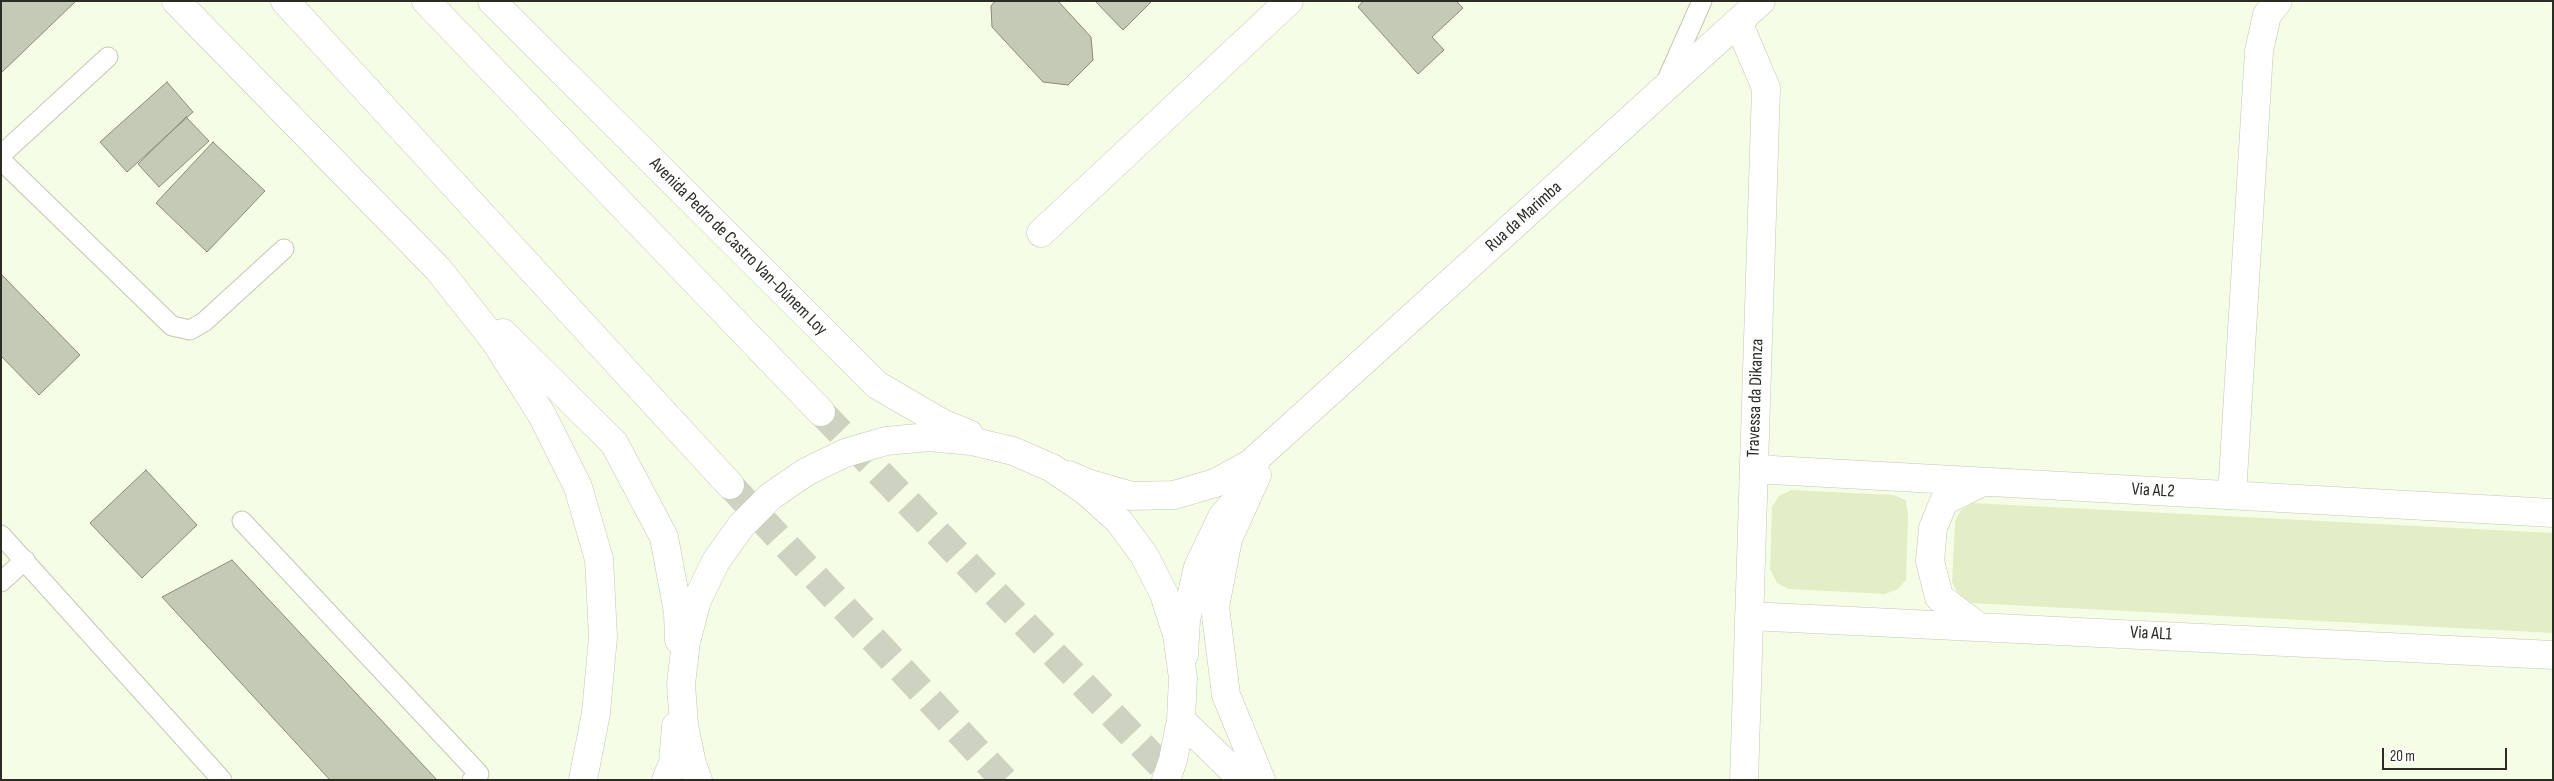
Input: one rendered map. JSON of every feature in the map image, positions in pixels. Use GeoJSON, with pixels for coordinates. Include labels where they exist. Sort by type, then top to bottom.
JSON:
{"type":"FeatureCollection","features":[{"type":"Feature","properties":{"kind":"main road"},"geometry":{"type":"LineString","coordinates":[[176,1],[438,269],[614,443],[664,537],[678,612],[684,725],[692,764],[698,780]]}},
{"type":"Feature","properties":{"kind":"main road"},"geometry":{"type":"LineString","coordinates":[[286,1],[730,485]]}},
{"type":"Feature","properties":{"kind":"main road"},"geometry":{"type":"LineString","coordinates":[[426,1],[820,412]]}},
{"type":"Feature","properties":{"kind":"main road","name":"Avenida Pedro de Castro Van-Dúnem Loy"},"geometry":{"type":"LineString","coordinates":[[492,1],[877,385],[944,424],[1013,451]]}},
{"type":"Feature","properties":{"kind":"main road"},"geometry":{"type":"LineString","coordinates":[[1041,233],[1289,1]]}},
{"type":"Feature","properties":{"kind":"main road","name":"Rua da Marimba"},"geometry":{"type":"LineString","coordinates":[[1052,468],[1090,484],[1132,496],[1174,494],[1216,483],[1250,464],[1287,433],[1761,1]]}},
{"type":"Feature","properties":{"kind":"main road"},"geometry":{"type":"LineString","coordinates":[[2232,495],[2259,51],[2267,15],[2278,1]]}},
{"type":"Feature","properties":{"kind":"main road","name":"Travessa da Dikanza"},"geometry":{"type":"LineString","coordinates":[[1738,22],[1766,88],[1744,780]]}},
{"type":"Feature","properties":{"kind":"main road"},"geometry":{"type":"LineString","coordinates":[[438,269],[495,341],[542,415],[578,486],[599,559],[603,638],[596,713],[583,780]]}},
{"type":"Feature","properties":{"kind":"main road","name":"Rua da Marimba"},"geometry":{"type":"LineString","coordinates":[[1183,678],[1186,620],[1198,567],[1222,517],[1257,475],[1287,433]]}},
{"type":"Feature","properties":{"kind":"main road"},"geometry":{"type":"LineString","coordinates":[[666,780],[672,763],[686,642],[697,600],[716,561],[741,526],[771,496],[806,472],[845,453],[886,441],[928,437],[971,440],[1013,451],[1052,468],[1087,492],[1119,521],[1144,555],[1164,594],[1176,635],[1183,678],[1181,720],[1173,760],[1166,780]]}},
{"type":"Feature","properties":{"kind":"main road","name":"Via AL2"},"geometry":{"type":"LineString","coordinates":[[1754,469],[2553,513]]}},
{"type":"Feature","properties":{"kind":"main road"},"geometry":{"type":"LineString","coordinates":[[1257,475],[1228,539],[1215,607],[1226,695],[1261,780]]}},
{"type":"Feature","properties":{"kind":"main road"},"geometry":{"type":"LineString","coordinates":[[1976,625],[1939,597],[1930,561],[1934,528],[1944,501],[1984,481]]}},
{"type":"Feature","properties":{"kind":"main road","name":"Via AL1"},"geometry":{"type":"LineString","coordinates":[[1749,616],[1976,625],[2553,655]]}},
{"type":"Feature","properties":{"kind":"main road"},"geometry":{"type":"LineString","coordinates":[[1181,720],[1243,780]]}},
{"type":"Feature","properties":{"kind":"lane"},"geometry":{"type":"LineString","coordinates":[[1662,92],[1702,1]]}},
{"type":"Feature","properties":{"kind":"lane"},"geometry":{"type":"LineString","coordinates":[[1,155],[108,57]]}},
{"type":"Feature","properties":{"kind":"lane"},"geometry":{"type":"LineString","coordinates":[[1,160],[172,326],[190,330],[204,322],[284,250]]}},
{"type":"Feature","properties":{"kind":"lane"},"geometry":{"type":"LineString","coordinates":[[242,521],[479,774],[472,780]]}},
{"type":"Feature","properties":{"kind":"lane"},"geometry":{"type":"LineString","coordinates":[[1,534],[222,780]]}},
{"type":"Feature","properties":{"kind":"lane"},"geometry":{"type":"LineString","coordinates":[[1,582],[25,560]]}},
{"type":"Feature","properties":{"kind":"green space"},"geometry":{"type":"Polygon","coordinates":[[[1791,490],[1893,495],[1906,500],[1908,516],[1906,580],[1898,589],[1885,594],[1788,589],[1777,583],[1770,569],[1772,507],[1779,496],[1791,490]]]}},
{"type":"Feature","properties":{"kind":"green space"},"geometry":{"type":"Polygon","coordinates":[[[1973,503],[2553,533],[2553,633],[1970,603],[1959,596],[1952,582],[1955,521],[1961,510],[1973,503]]]}},
{"type":"Feature","properties":{"kind":"building"},"geometry":{"type":"Polygon","coordinates":[[[1,1],[76,1],[1,73],[1,1]]]}},
{"type":"Feature","properties":{"kind":"building"},"geometry":{"type":"Polygon","coordinates":[[[995,1],[1058,1],[1091,37],[1093,60],[1068,85],[1043,82],[992,27],[991,6],[995,1]]]}},
{"type":"Feature","properties":{"kind":"building"},"geometry":{"type":"Polygon","coordinates":[[[1095,1],[1152,1],[1123,30],[1095,1]]]}},
{"type":"Feature","properties":{"kind":"building"},"geometry":{"type":"Polygon","coordinates":[[[1363,1],[1456,1],[1463,8],[1432,37],[1444,50],[1418,74],[1358,7],[1363,1]]]}},
{"type":"Feature","properties":{"kind":"building"},"geometry":{"type":"Polygon","coordinates":[[[167,82],[193,112],[127,172],[100,142],[167,82]]]}},
{"type":"Feature","properties":{"kind":"building"},"geometry":{"type":"Polygon","coordinates":[[[186,117],[209,141],[159,187],[138,164],[186,117]]]}},
{"type":"Feature","properties":{"kind":"building"},"geometry":{"type":"Polygon","coordinates":[[[213,142],[265,191],[207,252],[156,203],[213,142]]]}},
{"type":"Feature","properties":{"kind":"building"},"geometry":{"type":"Polygon","coordinates":[[[1,274],[80,355],[39,395],[1,356],[1,274]]]}},
{"type":"Feature","properties":{"kind":"building"},"geometry":{"type":"Polygon","coordinates":[[[146,470],[197,525],[142,578],[90,523],[146,470]]]}},
{"type":"Feature","properties":{"kind":"building"},"geometry":{"type":"Polygon","coordinates":[[[232,560],[437,780],[330,780],[162,597],[232,560]]]}},
{"type":"Feature","properties":{"kind":"tunnel"},"geometry":{"type":"LineString","coordinates":[[821,412],[1175,780]]}},
{"type":"Feature","properties":{"kind":"tunnel"},"geometry":{"type":"LineString","coordinates":[[730,485],[1004,780]]}}]}
